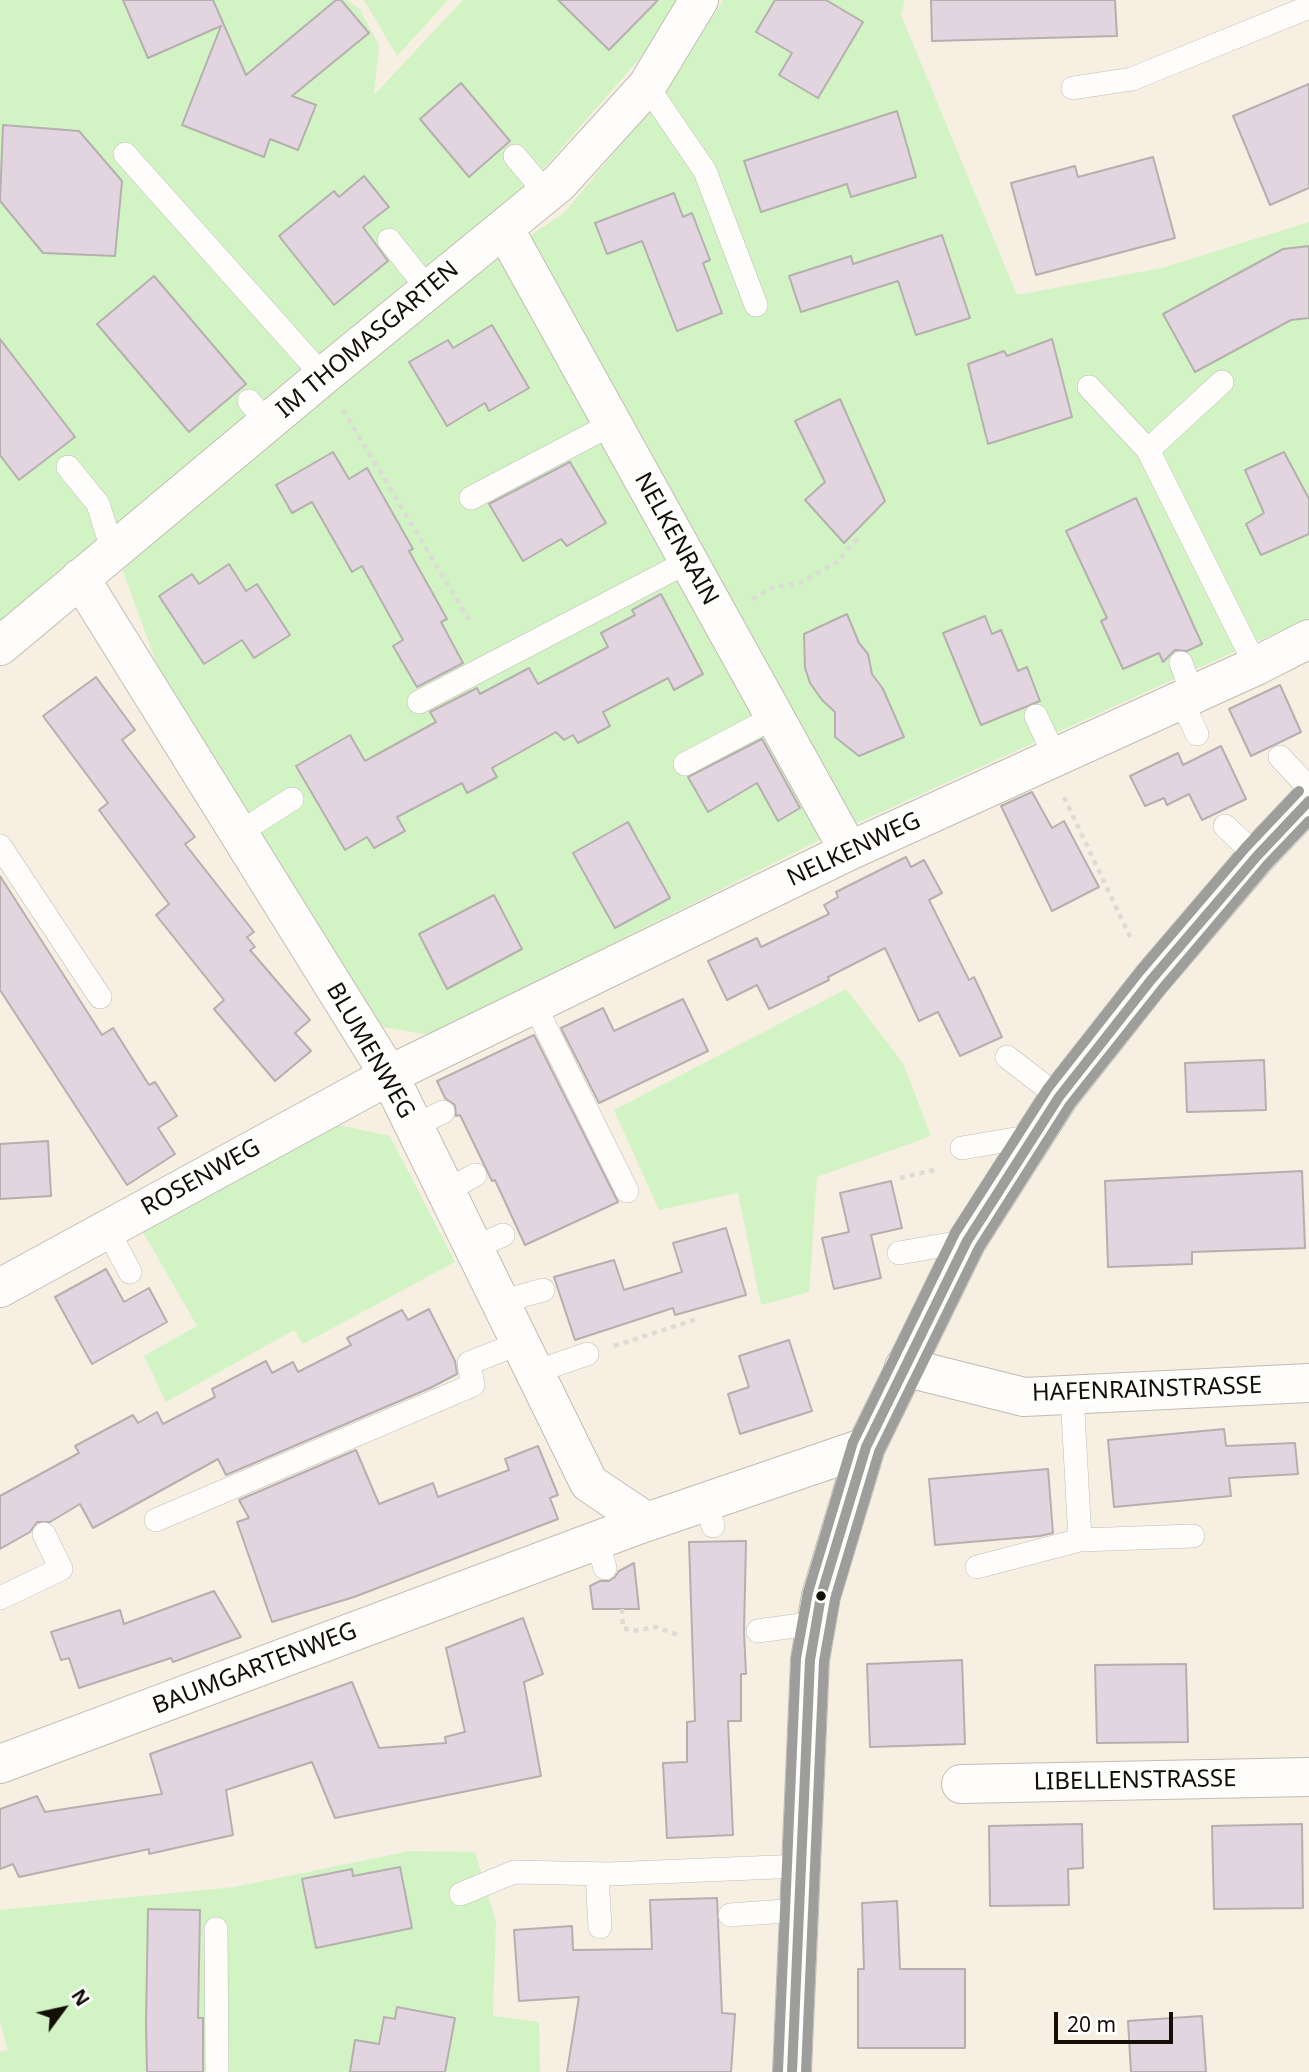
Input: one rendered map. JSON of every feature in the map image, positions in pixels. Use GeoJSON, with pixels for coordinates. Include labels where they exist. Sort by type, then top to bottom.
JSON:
{"type":"FeatureCollection","features":[{"type":"Feature","properties":{"kind":"street","name":"IM THOMASGARTEN"},"geometry":{"type":"LineString","coordinates":[[0,646],[113,552],[258,412],[323,376],[559,183],[647,86],[698,0]]}},
{"type":"Feature","properties":{"kind":"street","name":"NELKENRAIN"},"geometry":{"type":"LineString","coordinates":[[504,228],[849,851]]}},
{"type":"Feature","properties":{"kind":"street","name":"BLUMENWEG"},"geometry":{"type":"LineString","coordinates":[[80,578],[239,833],[428,1119],[489,1242],[500,1302],[589,1483],[647,1522]]}},
{"type":"Feature","properties":{"kind":"street","name":"NELKENWEG"},"geometry":{"type":"LineString","coordinates":[[396,1071],[849,851],[1051,759],[1185,686],[1256,666],[1309,639]]}},
{"type":"Feature","properties":{"kind":"street"},"geometry":{"type":"LineString","coordinates":[[792,2072],[810,1660],[835,1544],[866,1447],[967,1241],[1059,1097],[1150,980],[1257,856],[1309,801]]}},
{"type":"Feature","properties":{"kind":"street","name":"ROSENWEG"},"geometry":{"type":"LineString","coordinates":[[0,1288],[396,1071]]}},
{"type":"Feature","properties":{"kind":"street","name":"HAFENRAINSTRASSE"},"geometry":{"type":"LineString","coordinates":[[904,1367],[1024,1396],[1309,1384]]}},
{"type":"Feature","properties":{"kind":"street","name":"BAUMGARTENWEG"},"geometry":{"type":"LineString","coordinates":[[0,1764],[601,1554],[647,1522],[710,1514],[866,1447]]}},
{"type":"Feature","properties":{"kind":"street","name":"LIBELLENSTRASSE"},"geometry":{"type":"LineString","coordinates":[[961,1784],[1309,1777]]}},
{"type":"Feature","properties":{"kind":"lane"},"geometry":{"type":"LineString","coordinates":[[1073,88],[1132,79],[1309,7]]}},
{"type":"Feature","properties":{"kind":"lane"},"geometry":{"type":"LineString","coordinates":[[647,86],[705,171],[756,305]]}},
{"type":"Feature","properties":{"kind":"lane"},"geometry":{"type":"LineString","coordinates":[[125,154],[323,376]]}},
{"type":"Feature","properties":{"kind":"lane"},"geometry":{"type":"LineString","coordinates":[[514,156],[546,193]]}},
{"type":"Feature","properties":{"kind":"lane"},"geometry":{"type":"LineString","coordinates":[[388,240],[428,289]]}},
{"type":"Feature","properties":{"kind":"lane"},"geometry":{"type":"LineString","coordinates":[[1148,450],[1222,382]]}},
{"type":"Feature","properties":{"kind":"lane"},"geometry":{"type":"LineString","coordinates":[[1089,387],[1148,450],[1256,666]]}},
{"type":"Feature","properties":{"kind":"lane"},"geometry":{"type":"LineString","coordinates":[[471,498],[612,424]]}},
{"type":"Feature","properties":{"kind":"lane"},"geometry":{"type":"LineString","coordinates":[[68,467],[98,505],[113,552]]}},
{"type":"Feature","properties":{"kind":"lane"},"geometry":{"type":"LineString","coordinates":[[419,702],[689,561]]}},
{"type":"Feature","properties":{"kind":"lane"},"geometry":{"type":"LineString","coordinates":[[1185,686],[1197,734]]}},
{"type":"Feature","properties":{"kind":"lane"},"geometry":{"type":"LineString","coordinates":[[1035,716],[1051,759]]}},
{"type":"Feature","properties":{"kind":"lane"},"geometry":{"type":"LineString","coordinates":[[685,764],[774,717]]}},
{"type":"Feature","properties":{"kind":"lane"},"geometry":{"type":"LineString","coordinates":[[1280,757],[1309,788]]}},
{"type":"Feature","properties":{"kind":"lane"},"geometry":{"type":"LineString","coordinates":[[239,833],[292,799]]}},
{"type":"Feature","properties":{"kind":"lane"},"geometry":{"type":"LineString","coordinates":[[1225,826],[1257,856]]}},
{"type":"Feature","properties":{"kind":"lane"},"geometry":{"type":"LineString","coordinates":[[0,846],[100,997]]}},
{"type":"Feature","properties":{"kind":"lane"},"geometry":{"type":"LineString","coordinates":[[534,1004],[627,1191]]}},
{"type":"Feature","properties":{"kind":"lane"},"geometry":{"type":"LineString","coordinates":[[1007,1057],[1059,1097]]}},
{"type":"Feature","properties":{"kind":"lane"},"geometry":{"type":"LineString","coordinates":[[962,1148],[1033,1136]]}},
{"type":"Feature","properties":{"kind":"lane"},"geometry":{"type":"LineString","coordinates":[[107,1229],[130,1272]]}},
{"type":"Feature","properties":{"kind":"lane"},"geometry":{"type":"LineString","coordinates":[[899,1253],[967,1241]]}},
{"type":"Feature","properties":{"kind":"lane"},"geometry":{"type":"LineString","coordinates":[[500,1302],[543,1290]]}},
{"type":"Feature","properties":{"kind":"lane"},"geometry":{"type":"LineString","coordinates":[[156,1520],[473,1385],[469,1363],[587,1354]]}},
{"type":"Feature","properties":{"kind":"lane"},"geometry":{"type":"LineString","coordinates":[[1072,1394],[1080,1540]]}},
{"type":"Feature","properties":{"kind":"lane"},"geometry":{"type":"LineString","coordinates":[[0,1598],[61,1569],[44,1534]]}},
{"type":"Feature","properties":{"kind":"lane"},"geometry":{"type":"LineString","coordinates":[[977,1567],[1080,1540],[1193,1536]]}},
{"type":"Feature","properties":{"kind":"lane"},"geometry":{"type":"LineString","coordinates":[[758,1631],[816,1623]]}},
{"type":"Feature","properties":{"kind":"lane"},"geometry":{"type":"LineString","coordinates":[[461,1894],[514,1871],[597,1874],[802,1866]]}},
{"type":"Feature","properties":{"kind":"lane"},"geometry":{"type":"LineString","coordinates":[[597,1874],[600,1927]]}},
{"type":"Feature","properties":{"kind":"lane"},"geometry":{"type":"LineString","coordinates":[[730,1915],[799,1909]]}},
{"type":"Feature","properties":{"kind":"lane"},"geometry":{"type":"LineString","coordinates":[[216,1930],[217,2072]]}},
{"type":"Feature","properties":{"kind":"path"},"geometry":{"type":"LineString","coordinates":[[323,376],[469,620]]}},
{"type":"Feature","properties":{"kind":"path"},"geometry":{"type":"LineString","coordinates":[[719,616],[774,587],[797,584],[837,562],[858,538]]}},
{"type":"Feature","properties":{"kind":"path"},"geometry":{"type":"LineString","coordinates":[[1051,759],[1113,901]]}},
{"type":"Feature","properties":{"kind":"path"},"geometry":{"type":"LineString","coordinates":[[587,1354],[697,1319]]}},
{"type":"Feature","properties":{"kind":"path"},"geometry":{"type":"LineString","coordinates":[[622,1609],[623,1628],[633,1631],[656,1627],[678,1635]]}},
{"type":"Feature","properties":{"kind":"green space"},"geometry":{"type":"Polygon","coordinates":[[[0,0],[347,0],[360,9],[379,46],[374,95],[463,0],[677,0],[647,50],[526,189],[0,624],[0,0]]]}},
{"type":"Feature","properties":{"kind":"green space"},"geometry":{"type":"Polygon","coordinates":[[[364,0],[448,0],[397,56],[364,0]]]}},
{"type":"Feature","properties":{"kind":"green space"},"geometry":{"type":"Polygon","coordinates":[[[723,0],[905,0],[901,15],[1017,295],[1162,268],[1309,222],[1309,618],[851,826],[527,238],[565,212],[670,85],[723,0]]]}},
{"type":"Feature","properties":{"kind":"green space"},"geometry":{"type":"Polygon","coordinates":[[[499,255],[834,833],[430,1035],[383,1027],[167,692],[123,571],[134,549],[499,255]]]}},
{"type":"Feature","properties":{"kind":"green space"},"geometry":{"type":"Polygon","coordinates":[[[846,989],[903,1063],[931,1136],[817,1177],[809,1292],[761,1305],[738,1193],[659,1210],[614,1110],[846,989]]]}},
{"type":"Feature","properties":{"kind":"green space"},"geometry":{"type":"Polygon","coordinates":[[[333,1124],[390,1136],[455,1262],[303,1344],[294,1330],[166,1402],[144,1356],[197,1326],[143,1232],[333,1124]]]}},
{"type":"Feature","properties":{"kind":"green space"},"geometry":{"type":"Polygon","coordinates":[[[410,1851],[475,1852],[496,1922],[493,2016],[539,2022],[540,2072],[0,2072],[0,2052],[8,2050],[0,2021],[0,1910],[234,1887],[410,1851]]]}},
{"type":"Feature","properties":{"kind":"building"},"geometry":{"type":"Polygon","coordinates":[[[123,0],[213,0],[246,75],[336,0],[341,0],[369,33],[292,96],[316,105],[298,150],[270,139],[264,157],[182,125],[221,26],[148,58],[123,0]]]}},
{"type":"Feature","properties":{"kind":"building"},"geometry":{"type":"Polygon","coordinates":[[[558,0],[658,0],[609,50],[558,0]]]}},
{"type":"Feature","properties":{"kind":"building"},"geometry":{"type":"Polygon","coordinates":[[[775,0],[826,0],[863,22],[818,98],[779,75],[792,53],[756,32],[775,0]]]}},
{"type":"Feature","properties":{"kind":"building"},"geometry":{"type":"Polygon","coordinates":[[[931,0],[1115,0],[1117,36],[932,41],[931,0]]]}},
{"type":"Feature","properties":{"kind":"building"},"geometry":{"type":"Polygon","coordinates":[[[461,83],[510,141],[469,177],[420,119],[461,83]]]}},
{"type":"Feature","properties":{"kind":"building"},"geometry":{"type":"Polygon","coordinates":[[[1309,84],[1309,188],[1270,205],[1233,116],[1309,84]]]}},
{"type":"Feature","properties":{"kind":"building"},"geometry":{"type":"Polygon","coordinates":[[[897,111],[916,177],[851,197],[847,184],[761,212],[744,161],[897,111]]]}},
{"type":"Feature","properties":{"kind":"building"},"geometry":{"type":"Polygon","coordinates":[[[3,125],[79,131],[122,181],[115,256],[43,253],[0,201],[3,125]]]}},
{"type":"Feature","properties":{"kind":"building"},"geometry":{"type":"Polygon","coordinates":[[[1153,157],[1175,238],[1036,275],[1011,183],[1075,166],[1078,177],[1153,157]]]}},
{"type":"Feature","properties":{"kind":"building"},"geometry":{"type":"Polygon","coordinates":[[[364,176],[389,207],[363,227],[388,261],[334,305],[279,236],[334,191],[339,197],[364,176]]]}},
{"type":"Feature","properties":{"kind":"building"},"geometry":{"type":"Polygon","coordinates":[[[674,193],[683,217],[692,213],[710,260],[703,263],[722,313],[677,331],[642,241],[607,254],[595,223],[674,193]]]}},
{"type":"Feature","properties":{"kind":"building"},"geometry":{"type":"Polygon","coordinates":[[[942,235],[970,318],[916,335],[898,281],[801,312],[789,276],[851,256],[853,264],[942,235]]]}},
{"type":"Feature","properties":{"kind":"building"},"geometry":{"type":"Polygon","coordinates":[[[1309,246],[1309,318],[1291,320],[1195,372],[1163,314],[1283,249],[1309,246]]]}},
{"type":"Feature","properties":{"kind":"building"},"geometry":{"type":"Polygon","coordinates":[[[154,276],[246,384],[189,432],[97,324],[154,276]]]}},
{"type":"Feature","properties":{"kind":"building"},"geometry":{"type":"Polygon","coordinates":[[[492,325],[529,388],[489,411],[485,403],[447,426],[409,362],[448,340],[453,348],[492,325]]]}},
{"type":"Feature","properties":{"kind":"building"},"geometry":{"type":"Polygon","coordinates":[[[0,339],[75,437],[19,480],[0,455],[0,339]]]}},
{"type":"Feature","properties":{"kind":"building"},"geometry":{"type":"Polygon","coordinates":[[[1052,339],[1072,417],[988,444],[968,364],[1004,351],[1007,356],[1052,339]]]}},
{"type":"Feature","properties":{"kind":"building"},"geometry":{"type":"Polygon","coordinates":[[[840,399],[885,501],[844,543],[805,500],[825,482],[795,421],[840,399]]]}},
{"type":"Feature","properties":{"kind":"building"},"geometry":{"type":"Polygon","coordinates":[[[333,452],[349,479],[367,468],[413,549],[409,551],[447,619],[441,622],[463,663],[417,687],[393,646],[403,640],[362,566],[352,572],[312,502],[292,513],[276,485],[333,452]]]}},
{"type":"Feature","properties":{"kind":"building"},"geometry":{"type":"Polygon","coordinates":[[[1284,452],[1309,499],[1309,534],[1261,555],[1246,524],[1264,513],[1245,470],[1284,452]]]}},
{"type":"Feature","properties":{"kind":"building"},"geometry":{"type":"Polygon","coordinates":[[[570,462],[606,523],[567,546],[561,539],[523,561],[489,504],[570,462]]]}},
{"type":"Feature","properties":{"kind":"building"},"geometry":{"type":"Polygon","coordinates":[[[1136,498],[1202,644],[1187,651],[1175,650],[1163,662],[1159,653],[1123,669],[1101,621],[1107,618],[1066,531],[1136,498]]]}},
{"type":"Feature","properties":{"kind":"building"},"geometry":{"type":"Polygon","coordinates":[[[229,564],[246,591],[257,584],[290,635],[254,658],[242,640],[204,664],[159,596],[192,574],[199,584],[229,564]]]}},
{"type":"Feature","properties":{"kind":"building"},"geometry":{"type":"Polygon","coordinates":[[[661,594],[703,674],[674,690],[668,678],[603,712],[610,726],[578,743],[573,735],[564,740],[556,732],[492,768],[497,777],[467,793],[462,783],[397,817],[405,831],[374,848],[367,837],[345,850],[296,766],[350,735],[365,761],[436,722],[430,712],[477,688],[480,694],[529,668],[538,684],[608,647],[601,633],[635,615],[632,610],[661,594]]]}},
{"type":"Feature","properties":{"kind":"building"},"geometry":{"type":"Polygon","coordinates":[[[847,614],[859,643],[868,654],[872,674],[883,689],[904,737],[859,756],[835,737],[835,712],[810,683],[805,668],[804,634],[847,614]]]}},
{"type":"Feature","properties":{"kind":"building"},"geometry":{"type":"Polygon","coordinates":[[[985,616],[992,634],[1001,630],[1018,671],[1027,667],[1040,701],[981,725],[943,633],[985,616]]]}},
{"type":"Feature","properties":{"kind":"building"},"geometry":{"type":"Polygon","coordinates":[[[96,677],[135,730],[122,740],[195,837],[185,844],[254,932],[247,937],[255,947],[250,950],[310,1020],[295,1033],[311,1051],[275,1081],[214,1009],[224,1000],[156,915],[169,904],[99,810],[108,803],[43,716],[96,677]]]}},
{"type":"Feature","properties":{"kind":"building"},"geometry":{"type":"Polygon","coordinates":[[[1280,685],[1301,732],[1251,756],[1229,709],[1280,685]]]}},
{"type":"Feature","properties":{"kind":"building"},"geometry":{"type":"Polygon","coordinates":[[[762,739],[800,808],[778,821],[757,783],[708,812],[688,777],[762,739]]]}},
{"type":"Feature","properties":{"kind":"building"},"geometry":{"type":"Polygon","coordinates":[[[1221,746],[1246,799],[1202,820],[1189,794],[1167,805],[1164,798],[1145,806],[1130,776],[1178,753],[1183,765],[1221,746]]]}},
{"type":"Feature","properties":{"kind":"building"},"geometry":{"type":"Polygon","coordinates":[[[1032,792],[1052,828],[1064,821],[1099,887],[1052,911],[1001,806],[1032,792]]]}},
{"type":"Feature","properties":{"kind":"building"},"geometry":{"type":"Polygon","coordinates":[[[628,822],[670,898],[615,928],[573,853],[628,822]]]}},
{"type":"Feature","properties":{"kind":"building"},"geometry":{"type":"Polygon","coordinates":[[[906,857],[911,867],[924,860],[942,893],[929,900],[969,980],[974,977],[1002,1037],[960,1056],[938,1012],[919,1021],[885,948],[828,977],[829,980],[769,1009],[757,985],[727,1000],[708,961],[757,938],[761,947],[829,914],[824,905],[838,897],[836,892],[906,857]]]}},
{"type":"Feature","properties":{"kind":"building"},"geometry":{"type":"Polygon","coordinates":[[[0,876],[102,1035],[113,1028],[149,1085],[155,1082],[177,1116],[158,1128],[175,1154],[127,1185],[0,990],[0,876]]]}},
{"type":"Feature","properties":{"kind":"building"},"geometry":{"type":"Polygon","coordinates":[[[494,895],[522,949],[447,989],[419,934],[494,895]]]}},
{"type":"Feature","properties":{"kind":"building"},"geometry":{"type":"Polygon","coordinates":[[[683,999],[708,1051],[599,1103],[561,1028],[603,1008],[614,1031],[683,999]]]}},
{"type":"Feature","properties":{"kind":"building"},"geometry":{"type":"Polygon","coordinates":[[[534,1035],[618,1202],[525,1245],[495,1180],[492,1181],[460,1115],[456,1116],[455,1105],[445,1098],[437,1081],[534,1035]]]}},
{"type":"Feature","properties":{"kind":"building"},"geometry":{"type":"Polygon","coordinates":[[[1264,1060],[1266,1110],[1187,1112],[1185,1063],[1264,1060]]]}},
{"type":"Feature","properties":{"kind":"building"},"geometry":{"type":"Polygon","coordinates":[[[48,1141],[51,1196],[0,1199],[0,1144],[48,1141]]]}},
{"type":"Feature","properties":{"kind":"building"},"geometry":{"type":"Polygon","coordinates":[[[1302,1171],[1305,1248],[1192,1252],[1192,1264],[1108,1267],[1105,1181],[1302,1171]]]}},
{"type":"Feature","properties":{"kind":"building"},"geometry":{"type":"Polygon","coordinates":[[[891,1181],[902,1228],[871,1235],[881,1278],[834,1289],[822,1238],[849,1232],[840,1193],[891,1181]]]}},
{"type":"Feature","properties":{"kind":"building"},"geometry":{"type":"Polygon","coordinates":[[[726,1228],[746,1295],[675,1315],[673,1308],[575,1340],[554,1277],[614,1260],[624,1290],[682,1272],[673,1243],[726,1228]]]}},
{"type":"Feature","properties":{"kind":"building"},"geometry":{"type":"Polygon","coordinates":[[[106,1269],[124,1302],[149,1288],[167,1322],[92,1364],[55,1297],[106,1269]]]}},
{"type":"Feature","properties":{"kind":"building"},"geometry":{"type":"Polygon","coordinates":[[[429,1309],[455,1361],[457,1374],[226,1475],[218,1459],[93,1528],[80,1504],[50,1522],[37,1522],[30,1532],[0,1549],[0,1496],[79,1453],[75,1446],[133,1415],[138,1423],[157,1412],[163,1424],[215,1397],[212,1389],[266,1361],[272,1373],[293,1362],[298,1372],[351,1345],[347,1338],[402,1310],[408,1320],[429,1309]]]}},
{"type":"Feature","properties":{"kind":"building"},"geometry":{"type":"Polygon","coordinates":[[[789,1340],[812,1411],[740,1434],[728,1394],[749,1387],[739,1356],[789,1340]]]}},
{"type":"Feature","properties":{"kind":"building"},"geometry":{"type":"Polygon","coordinates":[[[1224,1429],[1226,1446],[1295,1443],[1298,1474],[1229,1478],[1231,1496],[1114,1507],[1108,1440],[1224,1429]]]}},
{"type":"Feature","properties":{"kind":"building"},"geometry":{"type":"Polygon","coordinates":[[[538,1446],[558,1495],[550,1498],[558,1519],[354,1597],[272,1622],[237,1522],[249,1518],[239,1500],[356,1450],[379,1504],[433,1483],[438,1497],[509,1470],[505,1459],[538,1446]]]}},
{"type":"Feature","properties":{"kind":"building"},"geometry":{"type":"Polygon","coordinates":[[[1048,1469],[1053,1533],[935,1545],[929,1479],[1048,1469]]]}},
{"type":"Feature","properties":{"kind":"building"},"geometry":{"type":"Polygon","coordinates":[[[746,1541],[746,1674],[741,1674],[741,1721],[728,1721],[733,1835],[667,1838],[663,1763],[687,1762],[687,1722],[695,1721],[689,1542],[746,1541]]]}},
{"type":"Feature","properties":{"kind":"building"},"geometry":{"type":"Polygon","coordinates":[[[634,1563],[639,1609],[593,1609],[590,1586],[600,1581],[609,1581],[619,1571],[634,1563]]]}},
{"type":"Feature","properties":{"kind":"building"},"geometry":{"type":"Polygon","coordinates":[[[214,1591],[241,1637],[173,1662],[171,1658],[79,1688],[69,1658],[61,1660],[51,1632],[120,1610],[124,1624],[214,1591]]]}},
{"type":"Feature","properties":{"kind":"building"},"geometry":{"type":"Polygon","coordinates":[[[523,1618],[543,1674],[524,1682],[541,1776],[335,1818],[312,1762],[226,1790],[233,1835],[149,1854],[149,1849],[19,1877],[13,1864],[0,1869],[0,1809],[37,1796],[45,1812],[162,1794],[150,1754],[352,1682],[379,1748],[446,1743],[445,1737],[465,1732],[446,1648],[523,1618]]]}},
{"type":"Feature","properties":{"kind":"building"},"geometry":{"type":"Polygon","coordinates":[[[962,1660],[965,1744],[870,1747],[867,1664],[962,1660]]]}},
{"type":"Feature","properties":{"kind":"building"},"geometry":{"type":"Polygon","coordinates":[[[1186,1664],[1188,1742],[1097,1743],[1095,1665],[1186,1664]]]}},
{"type":"Feature","properties":{"kind":"building"},"geometry":{"type":"Polygon","coordinates":[[[1082,1824],[1083,1868],[1068,1869],[1069,1905],[990,1906],[989,1826],[1082,1824]]]}},
{"type":"Feature","properties":{"kind":"building"},"geometry":{"type":"Polygon","coordinates":[[[1302,1824],[1303,1908],[1214,1909],[1212,1826],[1302,1824]]]}},
{"type":"Feature","properties":{"kind":"building"},"geometry":{"type":"Polygon","coordinates":[[[400,1867],[412,1928],[316,1948],[302,1879],[352,1869],[353,1876],[400,1867]]]}},
{"type":"Feature","properties":{"kind":"building"},"geometry":{"type":"Polygon","coordinates":[[[717,1898],[722,2013],[735,2014],[731,2072],[567,2072],[579,1997],[519,2001],[514,1930],[572,1926],[573,1950],[652,1949],[650,1900],[717,1898]]]}},
{"type":"Feature","properties":{"kind":"building"},"geometry":{"type":"Polygon","coordinates":[[[897,1901],[900,1969],[965,1969],[965,2048],[858,2048],[858,1969],[864,1969],[862,1903],[897,1901]]]}},
{"type":"Feature","properties":{"kind":"building"},"geometry":{"type":"Polygon","coordinates":[[[148,1909],[200,1910],[198,2018],[203,2018],[203,2072],[147,2072],[148,1909]]]}},
{"type":"Feature","properties":{"kind":"building"},"geometry":{"type":"Polygon","coordinates":[[[397,2007],[455,2018],[445,2072],[350,2072],[355,2040],[379,2044],[384,2017],[395,2019],[397,2007]]]}},
{"type":"Feature","properties":{"kind":"building"},"geometry":{"type":"Polygon","coordinates":[[[1202,2016],[1206,2072],[1131,2072],[1128,2021],[1202,2016]]]}},
{"type":"Feature","properties":{"kind":"transit line"},"geometry":{"type":"LineString","coordinates":[[778,2071],[796,1658],[808,1592],[853,1442],[955,1233],[1048,1088],[1140,971],[1246,847],[1299,791]]}},
{"type":"Feature","properties":{"kind":"transit line"},"geometry":{"type":"LineString","coordinates":[[792,2072],[810,1660],[821,1596],[866,1447],[967,1241],[1059,1097],[1151,980],[1257,856],[1309,801]]}},
{"type":"Feature","properties":{"kind":"transit line"},"geometry":{"type":"LineString","coordinates":[[806,2072],[824,1661],[835,1599],[879,1452],[979,1248],[1070,1105],[1162,989],[1267,865],[1309,821]]}}]}
